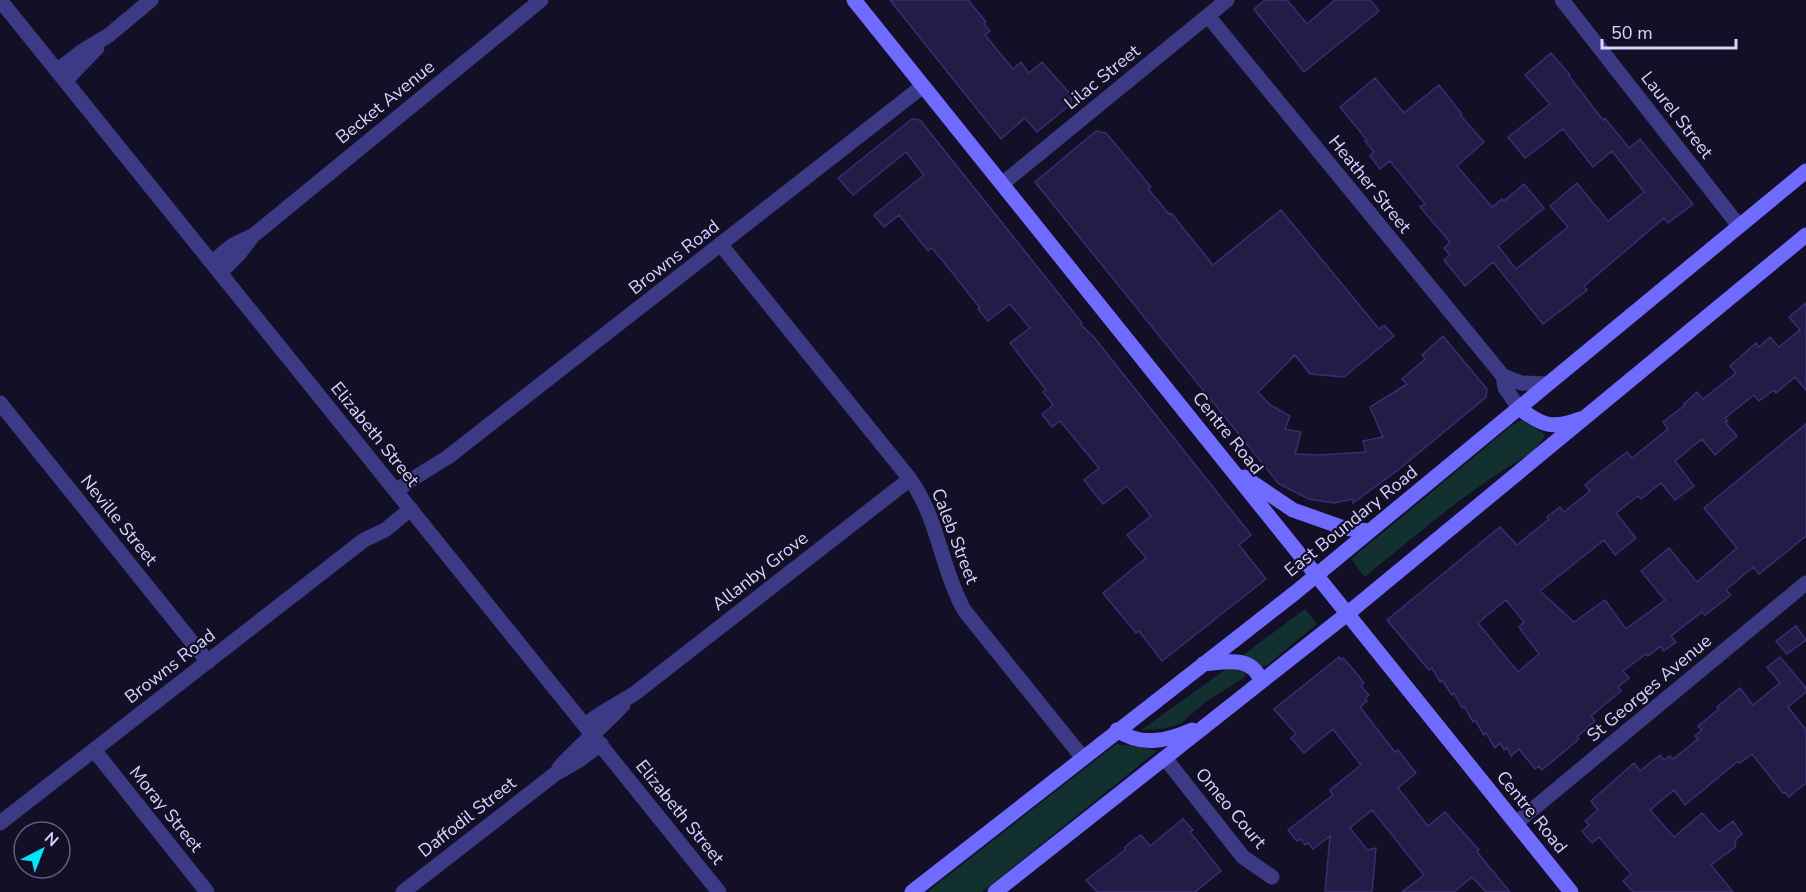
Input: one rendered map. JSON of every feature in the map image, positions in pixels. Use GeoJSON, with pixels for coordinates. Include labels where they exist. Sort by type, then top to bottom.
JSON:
{"type":"FeatureCollection","features":[{"type":"Feature","properties":{"kind":"main road","name":"Centre Road"},"geometry":{"type":"LineString","coordinates":[[854,0],[1571,892]]}},
{"type":"Feature","properties":{"kind":"main road","name":"East Boundary Road"},"geometry":{"type":"LineString","coordinates":[[912,892],[1316,575],[1806,171]]}},
{"type":"Feature","properties":{"kind":"main road"},"geometry":{"type":"LineString","coordinates":[[999,891],[1347,614],[1806,235]]}},
{"type":"Feature","properties":{"kind":"main road"},"geometry":{"type":"LineString","coordinates":[[1520,408],[1539,423],[1551,426],[1588,416]]}},
{"type":"Feature","properties":{"kind":"main road"},"geometry":{"type":"LineString","coordinates":[[1232,469],[1293,510],[1344,528],[1369,531]]}},
{"type":"Feature","properties":{"kind":"main road"},"geometry":{"type":"LineString","coordinates":[[1203,664],[1243,662],[1253,668],[1261,681]]}},
{"type":"Feature","properties":{"kind":"main road"},"geometry":{"type":"LineString","coordinates":[[1118,730],[1134,740],[1161,740],[1176,737],[1218,715]]}},
{"type":"Feature","properties":{"kind":"street","name":"Elizabeth Street"},"geometry":{"type":"LineString","coordinates":[[0,0],[719,892]]}},
{"type":"Feature","properties":{"kind":"street"},"geometry":{"type":"LineString","coordinates":[[61,76],[151,0]]}},
{"type":"Feature","properties":{"kind":"street","name":"Becket Avenue"},"geometry":{"type":"LineString","coordinates":[[216,268],[239,254],[254,235],[541,0]]}},
{"type":"Feature","properties":{"kind":"street","name":"Lilac Street"},"geometry":{"type":"LineString","coordinates":[[1002,184],[1227,0]]}},
{"type":"Feature","properties":{"kind":"street","name":"Laurel Street"},"geometry":{"type":"LineString","coordinates":[[1568,2],[1739,226]]}},
{"type":"Feature","properties":{"kind":"street","name":"Heather Street"},"geometry":{"type":"LineString","coordinates":[[1208,16],[1503,376],[1505,388],[1520,408]]}},
{"type":"Feature","properties":{"kind":"street","name":"Browns Road"},"geometry":{"type":"LineString","coordinates":[[0,823],[364,540],[385,530],[404,500],[448,457],[923,86]]}},
{"type":"Feature","properties":{"kind":"street","name":"Caleb Street"},"geometry":{"type":"LineString","coordinates":[[721,245],[910,478],[924,500],[964,610],[1083,758]]}},
{"type":"Feature","properties":{"kind":"street"},"geometry":{"type":"LineString","coordinates":[[1503,376],[1521,383],[1548,384]]}},
{"type":"Feature","properties":{"kind":"street","name":"Neville Street"},"geometry":{"type":"LineString","coordinates":[[0,403],[208,662]]}},
{"type":"Feature","properties":{"kind":"street","name":"Allanby Grove"},"geometry":{"type":"LineString","coordinates":[[593,735],[634,694],[910,478]]}},
{"type":"Feature","properties":{"kind":"street","name":"St Georges Avenue"},"geometry":{"type":"LineString","coordinates":[[1516,823],[1806,583]]}},
{"type":"Feature","properties":{"kind":"street","name":"Daffodil Street"},"geometry":{"type":"LineString","coordinates":[[403,892],[555,774],[578,761],[593,735]]}},
{"type":"Feature","properties":{"kind":"street","name":"Moray Street"},"geometry":{"type":"LineString","coordinates":[[94,750],[207,892]]}},
{"type":"Feature","properties":{"kind":"street","name":"Omeo Court"},"geometry":{"type":"LineString","coordinates":[[1165,758],[1243,857],[1272,878]]}},
{"type":"Feature","properties":{"kind":"green space"},"geometry":{"type":"Polygon","coordinates":[[[1521,420],[1545,434],[1535,449],[1453,506],[1365,577],[1351,559],[1521,420]]]}},
{"type":"Feature","properties":{"kind":"green space"},"geometry":{"type":"Polygon","coordinates":[[[1305,609],[1317,624],[1267,665],[1262,667],[1243,655],[1305,609]]]}},
{"type":"Feature","properties":{"kind":"green space"},"geometry":{"type":"Polygon","coordinates":[[[1233,664],[1246,671],[1245,677],[1207,701],[1180,724],[1162,729],[1141,730],[1233,664]]]}},
{"type":"Feature","properties":{"kind":"green space"},"geometry":{"type":"Polygon","coordinates":[[[1116,744],[1157,751],[982,892],[927,892],[1116,744]]]}},
{"type":"Feature","properties":{"kind":"building"},"geometry":{"type":"Polygon","coordinates":[[[890,0],[968,0],[986,22],[984,24],[990,31],[985,35],[1013,69],[1021,62],[1029,73],[1042,62],[1071,95],[1071,104],[1037,132],[1025,118],[1001,139],[890,0]]]}},
{"type":"Feature","properties":{"kind":"building"},"geometry":{"type":"Polygon","coordinates":[[[1265,0],[1287,0],[1307,24],[1335,0],[1370,0],[1379,11],[1304,72],[1254,9],[1265,0]]]}},
{"type":"Feature","properties":{"kind":"building"},"geometry":{"type":"Polygon","coordinates":[[[1551,53],[1603,120],[1605,118],[1629,148],[1640,139],[1693,204],[1668,223],[1664,218],[1584,286],[1587,290],[1543,324],[1493,262],[1465,286],[1444,260],[1450,255],[1444,248],[1450,242],[1420,207],[1425,204],[1390,161],[1380,169],[1370,156],[1374,152],[1365,141],[1367,140],[1340,107],[1375,78],[1404,113],[1439,85],[1462,114],[1461,116],[1484,142],[1457,166],[1492,207],[1502,199],[1504,201],[1524,184],[1544,208],[1498,246],[1516,269],[1568,227],[1550,206],[1577,183],[1608,221],[1644,192],[1612,151],[1593,167],[1563,129],[1525,158],[1508,137],[1550,104],[1525,75],[1551,53]]]}},
{"type":"Feature","properties":{"kind":"building"},"geometry":{"type":"Polygon","coordinates":[[[912,119],[920,120],[1082,323],[1081,325],[1093,336],[1251,535],[1239,545],[1266,579],[1162,661],[1139,631],[1136,633],[1103,593],[1146,558],[1127,535],[1151,516],[1127,486],[1103,504],[1084,480],[1099,468],[1060,421],[1052,427],[1042,414],[1053,405],[1043,392],[1046,390],[1010,343],[1030,328],[1010,304],[988,321],[932,248],[928,251],[899,215],[884,227],[874,215],[924,175],[906,152],[853,195],[838,178],[912,119]]]}},
{"type":"Feature","properties":{"kind":"building"},"geometry":{"type":"Polygon","coordinates":[[[1096,131],[1106,133],[1151,187],[1148,189],[1169,214],[1171,213],[1213,265],[1281,210],[1379,329],[1384,325],[1394,336],[1344,377],[1310,374],[1295,355],[1258,392],[1269,404],[1290,416],[1285,429],[1301,432],[1295,454],[1366,452],[1363,441],[1383,437],[1370,407],[1407,384],[1402,379],[1425,359],[1422,355],[1443,336],[1487,389],[1486,397],[1398,470],[1353,503],[1353,499],[1334,503],[1309,499],[1279,484],[1035,182],[1096,131]]]}},
{"type":"Feature","properties":{"kind":"building"},"geometry":{"type":"Polygon","coordinates":[[[1806,303],[1806,390],[1795,377],[1776,393],[1774,390],[1759,401],[1754,395],[1725,418],[1728,421],[1725,422],[1737,436],[1715,455],[1702,439],[1675,461],[1694,486],[1675,500],[1661,483],[1641,499],[1638,496],[1616,513],[1636,538],[1615,555],[1604,540],[1540,591],[1574,622],[1605,600],[1626,629],[1665,600],[1641,571],[1669,548],[1697,582],[1737,548],[1704,508],[1806,424],[1806,536],[1759,574],[1753,567],[1726,590],[1731,595],[1705,615],[1702,612],[1671,636],[1676,642],[1664,651],[1661,646],[1623,671],[1629,678],[1618,687],[1621,691],[1591,716],[1595,721],[1577,737],[1579,739],[1542,770],[1539,766],[1535,769],[1519,749],[1511,756],[1507,747],[1504,750],[1500,743],[1495,748],[1475,720],[1473,722],[1464,706],[1462,708],[1454,693],[1452,695],[1442,680],[1440,682],[1432,668],[1429,670],[1387,620],[1500,527],[1517,545],[1560,507],[1564,512],[1590,491],[1585,485],[1597,475],[1627,452],[1632,458],[1668,429],[1663,422],[1685,405],[1697,392],[1703,399],[1736,373],[1730,366],[1756,343],[1759,347],[1770,337],[1779,347],[1800,330],[1789,317],[1806,303]],[[1506,600],[1478,623],[1518,672],[1539,654],[1519,627],[1524,622],[1506,600]]]}},
{"type":"Feature","properties":{"kind":"building"},"geometry":{"type":"Polygon","coordinates":[[[1796,626],[1806,640],[1787,654],[1776,641],[1796,626]]]}},
{"type":"Feature","properties":{"kind":"building"},"geometry":{"type":"Polygon","coordinates":[[[1339,657],[1341,660],[1343,658],[1364,683],[1361,686],[1369,695],[1365,699],[1367,701],[1360,707],[1395,752],[1398,750],[1416,773],[1398,788],[1428,826],[1445,812],[1479,850],[1477,852],[1510,892],[1486,892],[1472,877],[1454,892],[1402,892],[1424,875],[1372,810],[1350,828],[1367,850],[1376,848],[1372,892],[1325,892],[1330,836],[1313,849],[1308,843],[1305,845],[1301,839],[1297,841],[1288,830],[1333,795],[1330,790],[1361,765],[1333,729],[1304,753],[1291,738],[1296,734],[1274,709],[1339,657]]]}},
{"type":"Feature","properties":{"kind":"building"},"geometry":{"type":"Polygon","coordinates":[[[1780,657],[1806,688],[1806,692],[1788,707],[1806,730],[1806,783],[1789,797],[1785,792],[1783,793],[1752,754],[1740,763],[1738,761],[1685,805],[1674,790],[1650,810],[1674,837],[1702,813],[1719,832],[1733,821],[1742,834],[1736,839],[1735,847],[1711,865],[1733,892],[1633,892],[1623,881],[1631,874],[1599,837],[1592,843],[1582,831],[1589,825],[1585,821],[1598,810],[1591,801],[1634,763],[1640,771],[1660,755],[1664,760],[1670,756],[1673,759],[1698,739],[1695,736],[1702,730],[1698,726],[1740,688],[1753,705],[1780,683],[1767,667],[1780,657]]]}},
{"type":"Feature","properties":{"kind":"building"},"geometry":{"type":"Polygon","coordinates":[[[1183,819],[1193,830],[1190,832],[1221,871],[1195,892],[1097,892],[1086,880],[1125,850],[1125,847],[1136,838],[1141,835],[1150,846],[1183,819]]]}}]}
